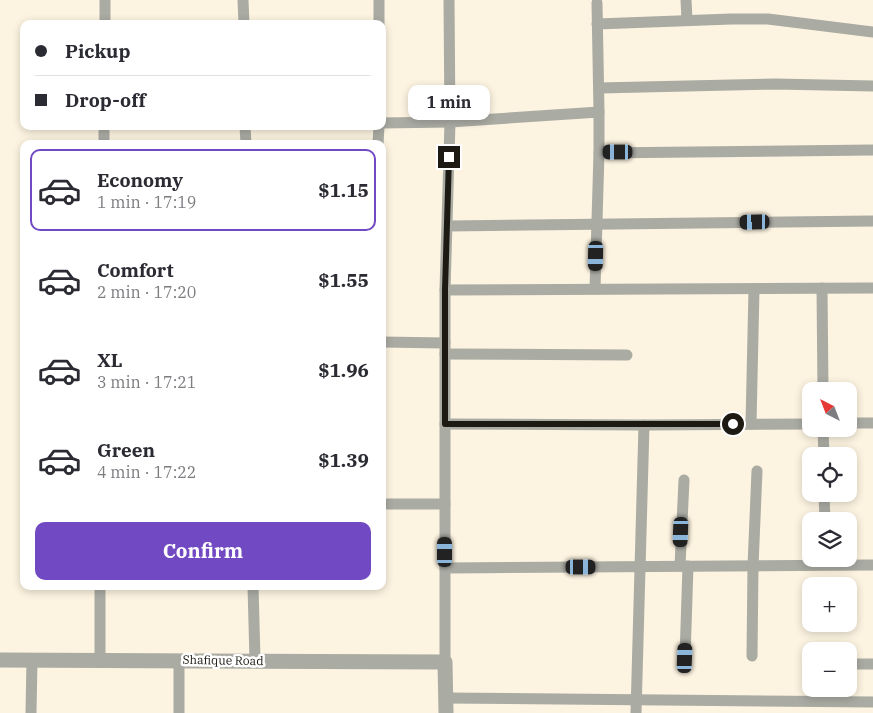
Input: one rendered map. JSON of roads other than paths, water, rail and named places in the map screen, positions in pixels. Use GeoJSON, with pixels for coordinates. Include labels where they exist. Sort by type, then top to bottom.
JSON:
{"type":"FeatureCollection","features":[{"type":"Feature","properties":{"kind":"street"},"geometry":{"type":"LineString","coordinates":[[105,20],[106,0]]}},
{"type":"Feature","properties":{"kind":"street"},"geometry":{"type":"LineString","coordinates":[[243,0],[244,20]]}},
{"type":"Feature","properties":{"kind":"street"},"geometry":{"type":"LineString","coordinates":[[379,0],[379,20]]}},
{"type":"Feature","properties":{"kind":"street"},"geometry":{"type":"LineString","coordinates":[[449,0],[450,122],[445,290],[446,706],[636,700],[873,702]]}},
{"type":"Feature","properties":{"kind":"street"},"geometry":{"type":"LineString","coordinates":[[686,0],[686,20]]}},
{"type":"Feature","properties":{"kind":"street"},"geometry":{"type":"LineString","coordinates":[[595,289],[599,112],[597,3]]}},
{"type":"Feature","properties":{"kind":"street"},"geometry":{"type":"LineString","coordinates":[[597,24],[768,19],[873,32]]}},
{"type":"Feature","properties":{"kind":"street"},"geometry":{"type":"LineString","coordinates":[[599,88],[775,84],[873,86]]}},
{"type":"Feature","properties":{"kind":"street"},"geometry":{"type":"LineString","coordinates":[[386,123],[450,122],[599,112]]}},
{"type":"Feature","properties":{"kind":"street"},"geometry":{"type":"LineString","coordinates":[[598,152],[873,150]]}},
{"type":"Feature","properties":{"kind":"street"},"geometry":{"type":"LineString","coordinates":[[448,226],[873,220]]}},
{"type":"Feature","properties":{"kind":"street"},"geometry":{"type":"LineString","coordinates":[[822,288],[823,382]]}},
{"type":"Feature","properties":{"kind":"street"},"geometry":{"type":"LineString","coordinates":[[445,290],[873,288]]}},
{"type":"Feature","properties":{"kind":"street"},"geometry":{"type":"LineString","coordinates":[[751,424],[754,289]]}},
{"type":"Feature","properties":{"kind":"street"},"geometry":{"type":"LineString","coordinates":[[386,342],[445,348],[627,355]]}},
{"type":"Feature","properties":{"kind":"street"},"geometry":{"type":"LineString","coordinates":[[858,423],[873,423]]}},
{"type":"Feature","properties":{"kind":"street"},"geometry":{"type":"LineString","coordinates":[[445,424],[802,424]]}},
{"type":"Feature","properties":{"kind":"street"},"geometry":{"type":"LineString","coordinates":[[636,713],[644,425]]}},
{"type":"Feature","properties":{"kind":"street"},"geometry":{"type":"LineString","coordinates":[[752,656],[757,471]]}},
{"type":"Feature","properties":{"kind":"street"},"geometry":{"type":"LineString","coordinates":[[684,480],[685,658]]}},
{"type":"Feature","properties":{"kind":"street"},"geometry":{"type":"LineString","coordinates":[[386,504],[445,504]]}},
{"type":"Feature","properties":{"kind":"street"},"geometry":{"type":"LineString","coordinates":[[445,568],[873,565]]}},
{"type":"Feature","properties":{"kind":"street"},"geometry":{"type":"LineString","coordinates":[[100,590],[100,660]]}},
{"type":"Feature","properties":{"kind":"street"},"geometry":{"type":"LineString","coordinates":[[253,590],[255,660]]}},
{"type":"Feature","properties":{"kind":"street","name":"Shafique Road"},"geometry":{"type":"LineString","coordinates":[[0,660],[445,662]]}},
{"type":"Feature","properties":{"kind":"street"},"geometry":{"type":"LineString","coordinates":[[31,713],[32,660]]}},
{"type":"Feature","properties":{"kind":"street"},"geometry":{"type":"LineString","coordinates":[[179,660],[179,713]]}},
{"type":"Feature","properties":{"kind":"street"},"geometry":{"type":"LineString","coordinates":[[857,664],[873,664]]}}]}
